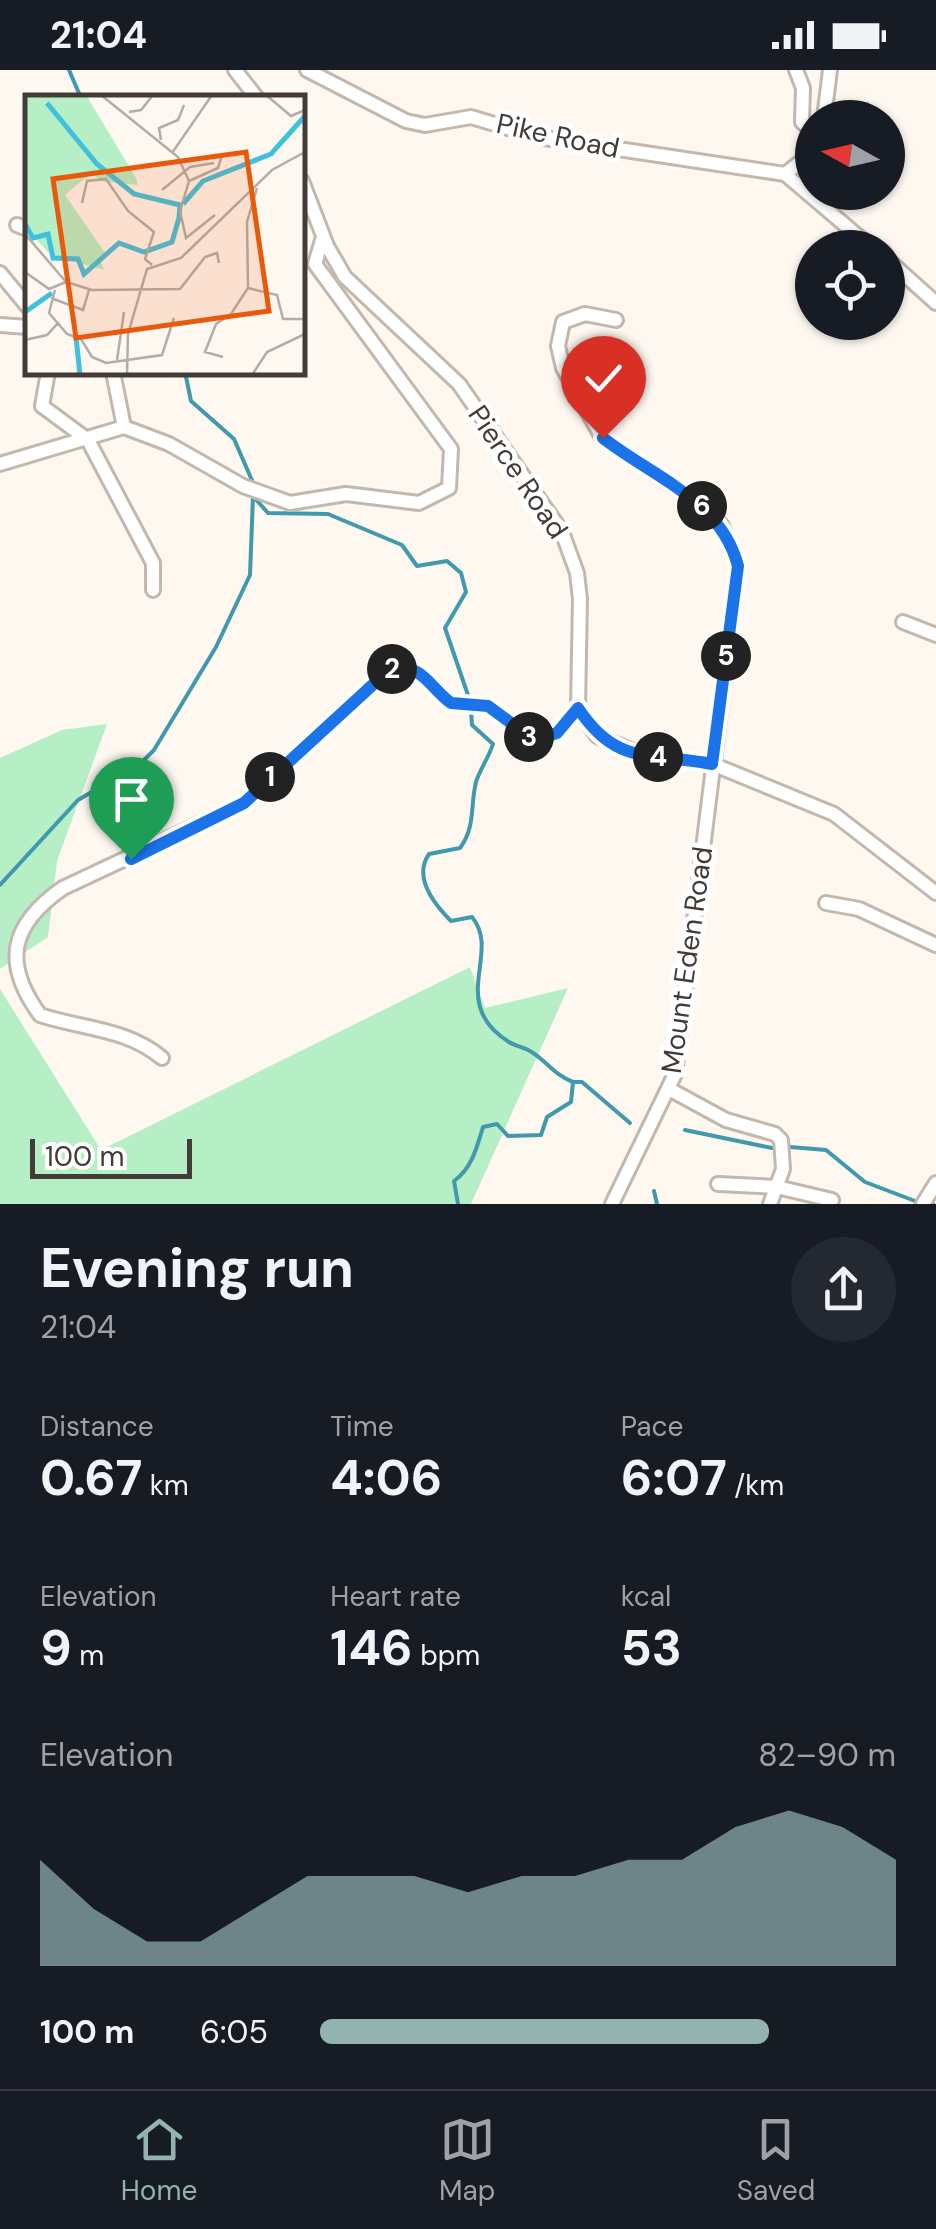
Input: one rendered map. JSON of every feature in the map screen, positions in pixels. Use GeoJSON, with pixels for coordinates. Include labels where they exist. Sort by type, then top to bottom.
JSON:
{"type":"FeatureCollection","features":[{"type":"Feature","properties":{"kind":"street"},"geometry":{"type":"LineString","coordinates":[[235,70],[255,95]]}},
{"type":"Feature","properties":{"kind":"street","name":"Pike Road"},"geometry":{"type":"LineString","coordinates":[[308,70],[352,96],[425,125],[471,117],[538,137],[785,174]]}},
{"type":"Feature","properties":{"kind":"street"},"geometry":{"type":"LineString","coordinates":[[796,70],[802,100]]}},
{"type":"Feature","properties":{"kind":"street"},"geometry":{"type":"LineString","coordinates":[[826,100],[830,70]]}},
{"type":"Feature","properties":{"kind":"street"},"geometry":{"type":"LineString","coordinates":[[795,166],[785,174],[851,230]]}},
{"type":"Feature","properties":{"kind":"street","name":"Pierce Road"},"geometry":{"type":"LineString","coordinates":[[305,189],[323,237],[345,277],[459,384],[562,532],[577,573],[580,599],[578,708]]}},
{"type":"Feature","properties":{"kind":"street"},"geometry":{"type":"LineString","coordinates":[[0,464],[124,427],[170,444],[243,486],[290,504],[346,494],[420,503],[449,488],[451,449],[315,264],[323,237]]}},
{"type":"Feature","properties":{"kind":"street"},"geometry":{"type":"LineString","coordinates":[[0,273],[25,304]]}},
{"type":"Feature","properties":{"kind":"street"},"geometry":{"type":"LineString","coordinates":[[905,275],[936,302]]}},
{"type":"Feature","properties":{"kind":"street","name":"Mount Eden Road"},"geometry":{"type":"LineString","coordinates":[[612,1204],[669,1089],[738,566],[722,526],[707,509],[603,438],[576,395],[558,346],[563,322],[584,314],[616,320]]}},
{"type":"Feature","properties":{"kind":"street"},"geometry":{"type":"LineString","coordinates":[[0,324],[25,327]]}},
{"type":"Feature","properties":{"kind":"street"},"geometry":{"type":"LineString","coordinates":[[47,375],[42,406],[88,440],[153,564],[152,590]]}},
{"type":"Feature","properties":{"kind":"street"},"geometry":{"type":"LineString","coordinates":[[115,375],[124,427]]}},
{"type":"Feature","properties":{"kind":"street"},"geometry":{"type":"LineString","coordinates":[[903,622],[936,635]]}},
{"type":"Feature","properties":{"kind":"street"},"geometry":{"type":"LineString","coordinates":[[162,1058],[146,1044],[88,1024],[40,1015],[15,971],[22,933],[42,903],[63,888],[244,803],[390,669],[408,666],[423,673],[451,703],[488,706],[534,740],[557,733],[578,708],[607,744],[645,756],[712,764],[834,814],[936,892]]}},
{"type":"Feature","properties":{"kind":"street"},"geometry":{"type":"LineString","coordinates":[[826,903],[859,910],[936,944]]}},
{"type":"Feature","properties":{"kind":"street"},"geometry":{"type":"LineString","coordinates":[[669,1089],[726,1120],[775,1134],[781,1140],[783,1169],[770,1204]]}},
{"type":"Feature","properties":{"kind":"street"},"geometry":{"type":"LineString","coordinates":[[924,1204],[936,1183]]}},
{"type":"Feature","properties":{"kind":"street"},"geometry":{"type":"LineString","coordinates":[[718,1184],[777,1186],[832,1200]]}},
{"type":"Feature","properties":{"kind":"green space"},"geometry":{"type":"Polygon","coordinates":[[[107,724],[57,861],[48,937],[0,969],[0,758],[62,730],[107,724]]]}},
{"type":"Feature","properties":{"kind":"green space"},"geometry":{"type":"Polygon","coordinates":[[[470,967],[485,1008],[568,988],[471,1204],[0,1204],[0,989],[101,1150],[470,967]]]}},
{"type":"Feature","properties":{"kind":"waterway"},"geometry":{"type":"LineString","coordinates":[[69,70],[80,95]]}},
{"type":"Feature","properties":{"kind":"waterway"},"geometry":{"type":"LineString","coordinates":[[186,375],[191,401],[234,439],[254,485]]}},
{"type":"Feature","properties":{"kind":"waterway"},"geometry":{"type":"LineString","coordinates":[[253,496],[268,513],[328,514],[402,545],[417,566],[447,561],[461,573],[466,592],[445,628],[470,701]]}},
{"type":"Feature","properties":{"kind":"waterway"},"geometry":{"type":"LineString","coordinates":[[0,885],[78,800],[140,764],[154,750],[216,647],[250,575],[253,496]]}},
{"type":"Feature","properties":{"kind":"waterway"},"geometry":{"type":"LineString","coordinates":[[458,1204],[454,1181],[470,1163],[483,1127],[497,1124],[508,1136],[541,1135],[547,1117],[571,1102],[573,1082],[491,1027],[481,1011],[478,995],[480,931],[472,917],[451,921],[424,881],[429,854],[460,848],[465,840],[476,782],[493,744],[472,725],[471,710]]}},
{"type":"Feature","properties":{"kind":"waterway"},"geometry":{"type":"LineString","coordinates":[[573,1082],[582,1082],[630,1123]]}},
{"type":"Feature","properties":{"kind":"waterway"},"geometry":{"type":"LineString","coordinates":[[685,1130],[772,1148]]}},
{"type":"Feature","properties":{"kind":"waterway"},"geometry":{"type":"LineString","coordinates":[[790,1147],[826,1150],[865,1182],[915,1201]]}},
{"type":"Feature","properties":{"kind":"waterway"},"geometry":{"type":"LineString","coordinates":[[654,1191],[657,1204]]}},
{"type":"Feature","properties":{"kind":"route"},"geometry":{"type":"LineString","coordinates":[[131,859],[244,803],[390,669],[408,666],[423,673],[451,703],[488,706],[534,740],[557,733],[578,708],[607,744],[645,756],[712,764],[738,566],[733,546],[707,509],[642,469],[603,438]]}}]}
